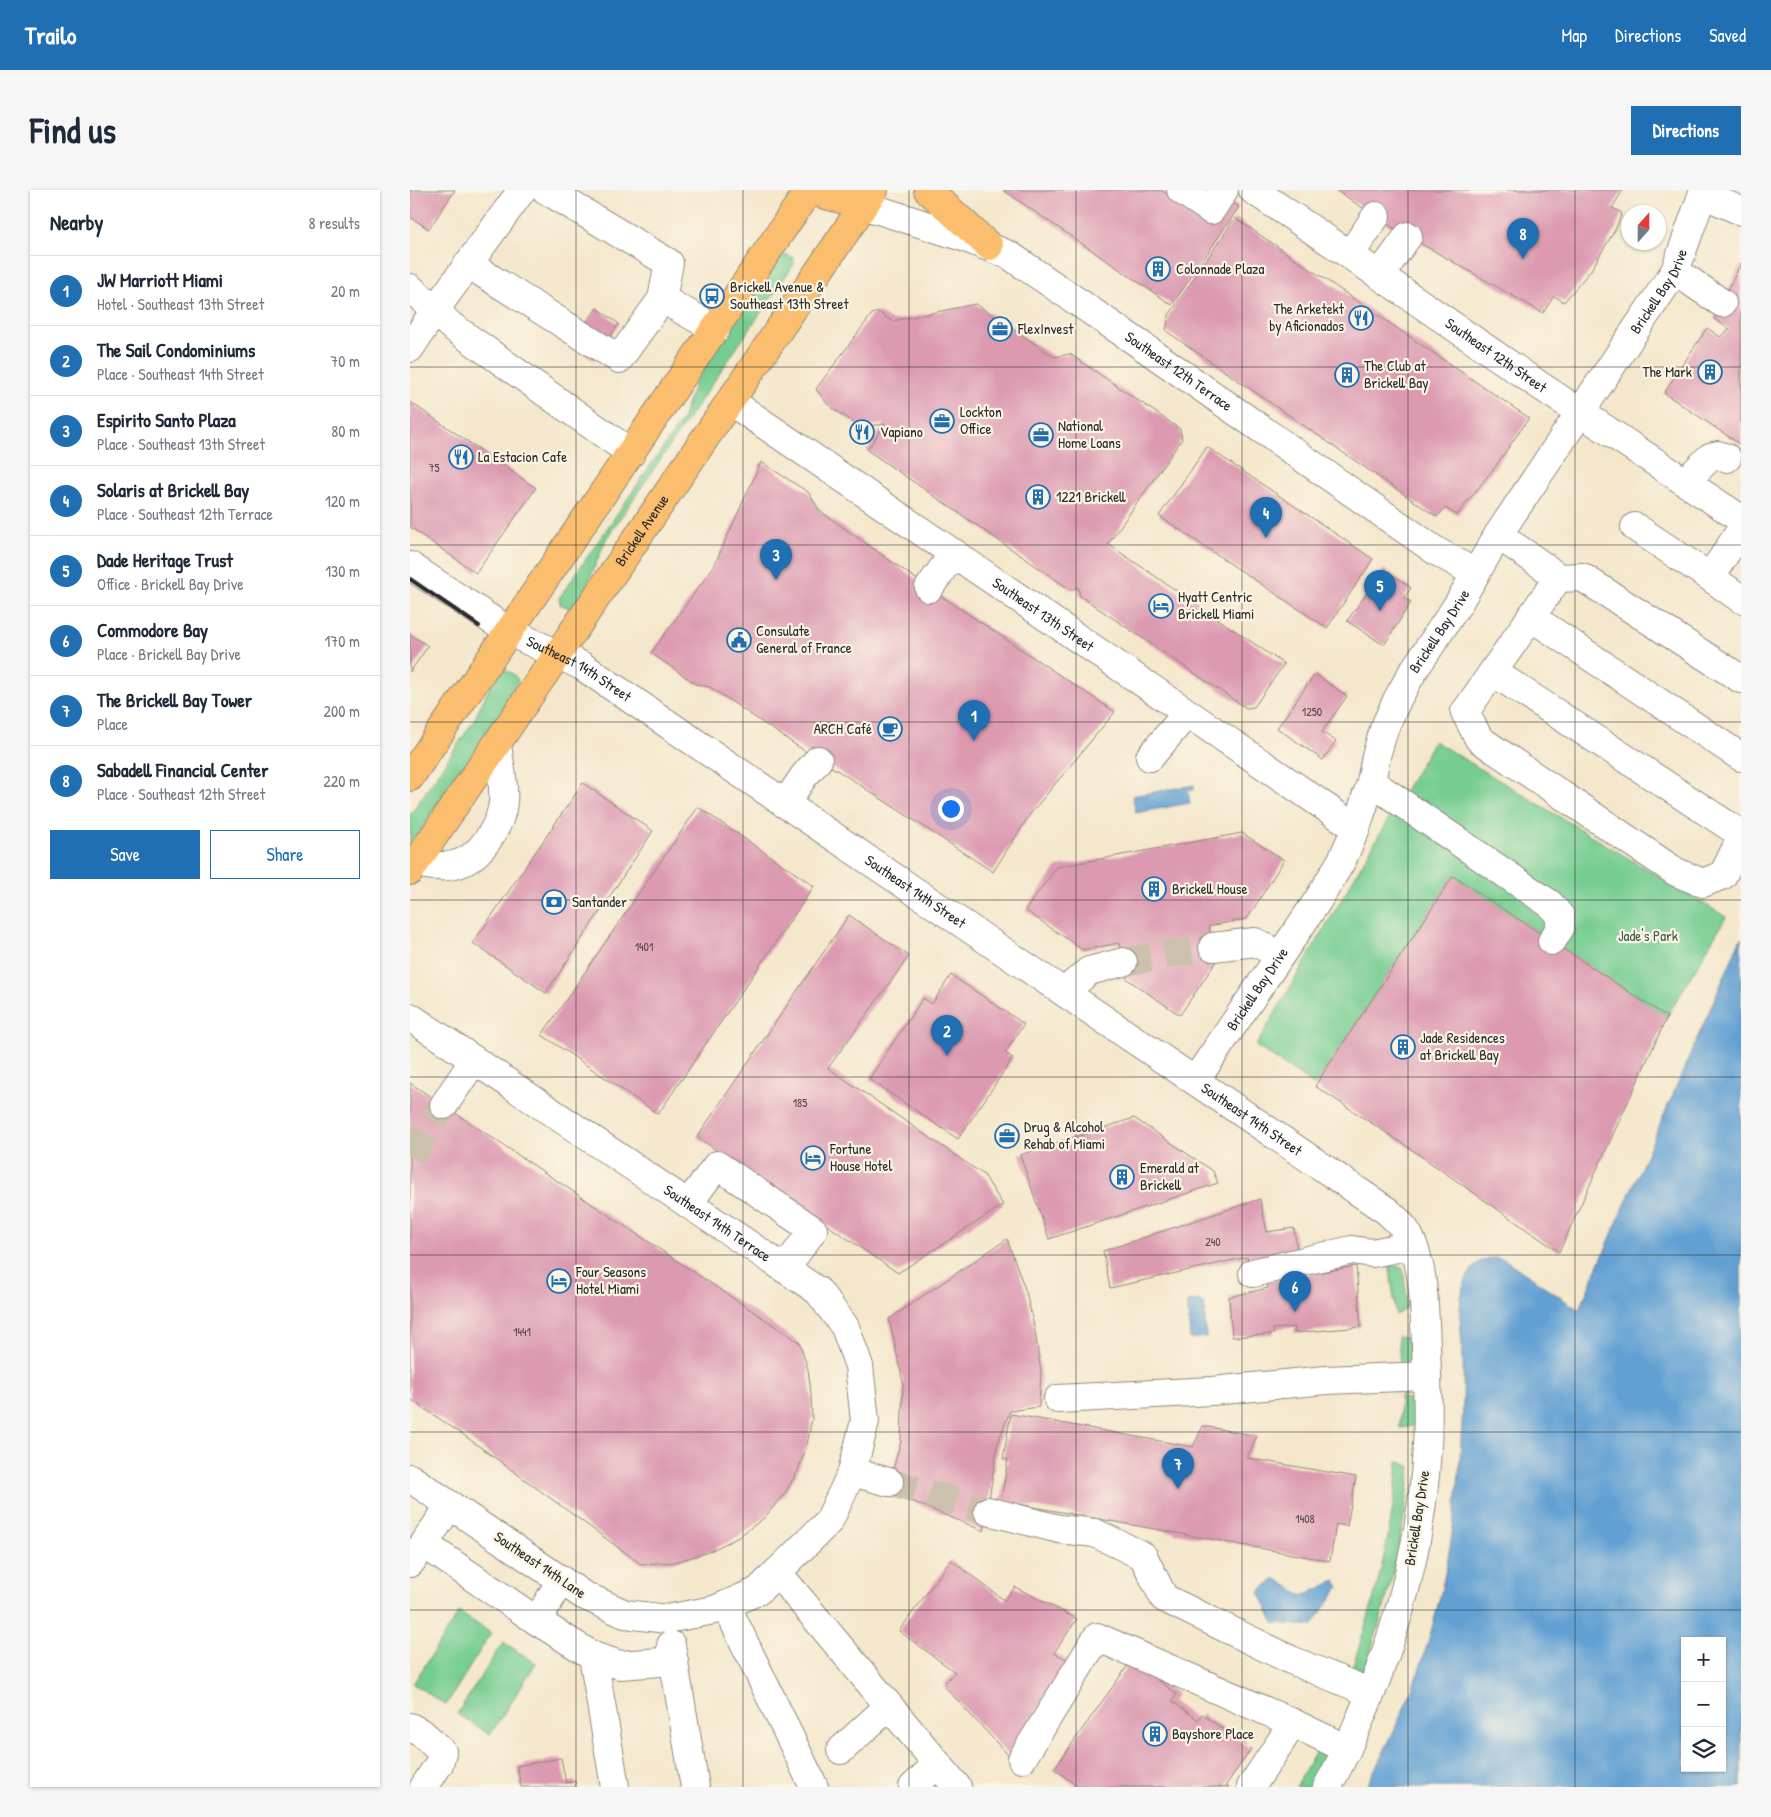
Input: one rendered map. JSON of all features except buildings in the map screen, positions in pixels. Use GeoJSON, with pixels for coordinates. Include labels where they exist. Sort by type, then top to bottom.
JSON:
{"type":"FeatureCollection","features":[{"type":"Feature","properties":{"kind":"main road"},"geometry":{"type":"LineString","coordinates":[[410,777],[716,329],[808,190],[868,198]]}},
{"type":"Feature","properties":{"kind":"main road"},"geometry":{"type":"LineString","coordinates":[[928,190],[989,246]]}},
{"type":"Feature","properties":{"kind":"main road","name":"Brickell Avenue"},"geometry":{"type":"LineString","coordinates":[[413,867],[559,655],[868,198]]}},
{"type":"Feature","properties":{"kind":"street"},"geometry":{"type":"LineString","coordinates":[[410,348],[435,310],[522,190]]}},
{"type":"Feature","properties":{"kind":"street"},"geometry":{"type":"LineString","coordinates":[[468,264],[619,359],[662,299],[669,263],[546,190]]}},
{"type":"Feature","properties":{"kind":"street"},"geometry":{"type":"LineString","coordinates":[[1181,190],[1211,210],[1224,190]]}},
{"type":"Feature","properties":{"kind":"street","name":"Southeast 12th Street"},"geometry":{"type":"LineString","coordinates":[[1252,190],[1741,519]]}},
{"type":"Feature","properties":{"kind":"street"},"geometry":{"type":"LineString","coordinates":[[1703,192],[1741,211]]}},
{"type":"Feature","properties":{"kind":"street","name":"Brickell Bay Drive"},"geometry":{"type":"LineString","coordinates":[[1195,1081],[1342,860],[1356,828],[1371,782],[1382,738],[1397,700],[1412,673],[1458,604],[1498,536],[1675,271],[1703,192]]}},
{"type":"Feature","properties":{"kind":"street","name":"Southeast 12th Terrace"},"geometry":{"type":"LineString","coordinates":[[868,198],[1009,255],[1436,551],[1475,574]]}},
{"type":"Feature","properties":{"kind":"street"},"geometry":{"type":"LineString","coordinates":[[1350,255],[1376,216]]}},
{"type":"Feature","properties":{"kind":"street"},"geometry":{"type":"LineString","coordinates":[[1380,275],[1408,236]]}},
{"type":"Feature","properties":{"kind":"street"},"geometry":{"type":"LineString","coordinates":[[1675,271],[1722,303]]}},
{"type":"Feature","properties":{"kind":"street"},"geometry":{"type":"LineString","coordinates":[[410,288],[450,325],[631,453]]}},
{"type":"Feature","properties":{"kind":"street"},"geometry":{"type":"LineString","coordinates":[[662,299],[716,329]]}},
{"type":"Feature","properties":{"kind":"street","name":"Southeast 13th Street"},"geometry":{"type":"LineString","coordinates":[[730,401],[1356,828]]}},
{"type":"Feature","properties":{"kind":"street"},"geometry":{"type":"LineString","coordinates":[[1686,482],[1710,457],[1718,455],[1727,458]]}},
{"type":"Feature","properties":{"kind":"street"},"geometry":{"type":"LineString","coordinates":[[1636,527],[1741,598]]}},
{"type":"Feature","properties":{"kind":"street"},"geometry":{"type":"LineString","coordinates":[[1710,578],[1741,530]]}},
{"type":"Feature","properties":{"kind":"street"},"geometry":{"type":"LineString","coordinates":[[1498,536],[1558,578],[1582,577],[1741,679]]}},
{"type":"Feature","properties":{"kind":"street"},"geometry":{"type":"LineString","coordinates":[[929,588],[954,553]]}},
{"type":"Feature","properties":{"kind":"street","name":"Southeast 14th Street"},"geometry":{"type":"LineString","coordinates":[[410,566],[510,632],[582,666],[1387,1211],[1403,1226],[1411,1240]]}},
{"type":"Feature","properties":{"kind":"street"},"geometry":{"type":"LineString","coordinates":[[1558,578],[1465,712],[1479,739],[1676,872],[1703,882],[1722,875],[1741,838]]}},
{"type":"Feature","properties":{"kind":"street"},"geometry":{"type":"LineString","coordinates":[[1531,618],[1741,757]]}},
{"type":"Feature","properties":{"kind":"street"},"geometry":{"type":"LineString","coordinates":[[1492,672],[1741,834]]}},
{"type":"Feature","properties":{"kind":"street"},"geometry":{"type":"LineString","coordinates":[[1150,757],[1187,713]]}},
{"type":"Feature","properties":{"kind":"street"},"geometry":{"type":"LineString","coordinates":[[413,867],[454,865],[470,858],[482,848],[499,821],[503,803],[504,787],[497,744]]}},
{"type":"Feature","properties":{"kind":"street"},"geometry":{"type":"LineString","coordinates":[[786,804],[804,776],[818,760]]}},
{"type":"Feature","properties":{"kind":"street"},"geometry":{"type":"LineString","coordinates":[[1371,782],[1550,904],[1560,916],[1560,928],[1552,941]]}},
{"type":"Feature","properties":{"kind":"street"},"geometry":{"type":"LineString","coordinates":[[1213,947],[1255,942],[1280,955]]}},
{"type":"Feature","properties":{"kind":"street"},"geometry":{"type":"LineString","coordinates":[[1064,992],[1089,971],[1123,962]]}},
{"type":"Feature","properties":{"kind":"street","name":"Southeast 14th Terrace"},"geometry":{"type":"LineString","coordinates":[[410,1017],[818,1291],[845,1327],[859,1366],[865,1421],[852,1472],[828,1521]]}},
{"type":"Feature","properties":{"kind":"street"},"geometry":{"type":"LineString","coordinates":[[444,1105],[474,1060]]}},
{"type":"Feature","properties":{"kind":"street"},"geometry":{"type":"LineString","coordinates":[[688,1204],[717,1165],[813,1230],[785,1269]]}},
{"type":"Feature","properties":{"kind":"street"},"geometry":{"type":"LineString","coordinates":[[1253,1273],[1352,1250],[1372,1253],[1411,1240]]}},
{"type":"Feature","properties":{"kind":"street","name":"Brickell Bay Drive"},"geometry":{"type":"LineString","coordinates":[[1327,1787],[1341,1764],[1371,1693],[1401,1604],[1417,1532],[1427,1446],[1427,1376],[1423,1296],[1420,1274],[1411,1240]]}},
{"type":"Feature","properties":{"kind":"street"},"geometry":{"type":"LineString","coordinates":[[1058,1399],[1212,1391],[1326,1380],[1427,1376]]}},
{"type":"Feature","properties":{"kind":"street"},"geometry":{"type":"LineString","coordinates":[[852,1472],[889,1482]]}},
{"type":"Feature","properties":{"kind":"street","name":"Southeast 14th Lane"},"geometry":{"type":"LineString","coordinates":[[410,1478],[583,1595],[626,1614],[667,1619],[714,1610],[758,1591],[828,1521]]}},
{"type":"Feature","properties":{"kind":"street"},"geometry":{"type":"LineString","coordinates":[[450,1505],[417,1554],[537,1621],[593,1656],[620,1665],[673,1653],[695,1787]]}},
{"type":"Feature","properties":{"kind":"street"},"geometry":{"type":"LineString","coordinates":[[988,1511],[1058,1529],[1095,1533],[1142,1556],[1164,1598],[1291,1660],[1371,1693]]}},
{"type":"Feature","properties":{"kind":"street"},"geometry":{"type":"LineString","coordinates":[[777,1572],[956,1787]]}},
{"type":"Feature","properties":{"kind":"street"},"geometry":{"type":"LineString","coordinates":[[537,1621],[561,1580]]}},
{"type":"Feature","properties":{"kind":"street"},"geometry":{"type":"LineString","coordinates":[[726,1605],[814,1787]]}},
{"type":"Feature","properties":{"kind":"street"},"geometry":{"type":"LineString","coordinates":[[1022,1759],[1097,1636],[1348,1749]]}},
{"type":"Feature","properties":{"kind":"street"},"geometry":{"type":"LineString","coordinates":[[593,1656],[615,1787]]}},
{"type":"Feature","properties":{"kind":"street"},"geometry":{"type":"LineString","coordinates":[[840,1750],[889,1706]]}},
{"type":"Feature","properties":{"kind":"street"},"geometry":{"type":"LineString","coordinates":[[1251,1787],[1293,1723]]}},
{"type":"Feature","properties":{"kind":"street"},"geometry":{"type":"LineString","coordinates":[[410,1727],[423,1734],[442,1752],[439,1764],[424,1787]]}},
{"type":"Feature","properties":{"kind":"street"},"geometry":{"type":"LineString","coordinates":[[913,1787],[937,1764]]}},
{"type":"Feature","properties":{"kind":"green space"},"geometry":{"type":"Polygon","coordinates":[[[782,255],[788,255],[793,258],[794,264],[606,539],[586,588],[573,608],[560,604],[559,598],[682,420],[698,373],[782,255]]]}},
{"type":"Feature","properties":{"kind":"green space"},"geometry":{"type":"Polygon","coordinates":[[[502,669],[512,673],[518,680],[514,692],[410,847],[410,815],[473,722],[491,684],[502,669]]]}},
{"type":"Feature","properties":{"kind":"green space","name":"Jade's Park"},"geometry":{"type":"Polygon","coordinates":[[[1434,741],[1726,917],[1667,1017],[1453,876],[1315,1086],[1256,1046],[1434,741]]]}},
{"type":"Feature","properties":{"kind":"green space"},"geometry":{"type":"Polygon","coordinates":[[[1389,1262],[1403,1269],[1408,1307],[1396,1315],[1389,1262]]]}},
{"type":"Feature","properties":{"kind":"green space"},"geometry":{"type":"Polygon","coordinates":[[[1398,1336],[1412,1339],[1414,1363],[1400,1365],[1398,1336]]]}},
{"type":"Feature","properties":{"kind":"green space"},"geometry":{"type":"Polygon","coordinates":[[[1400,1396],[1414,1402],[1413,1426],[1400,1428],[1400,1396]]]}},
{"type":"Feature","properties":{"kind":"green space"},"geometry":{"type":"Polygon","coordinates":[[[1398,1461],[1411,1467],[1404,1519],[1394,1570],[1364,1670],[1352,1668],[1382,1566],[1396,1488],[1398,1461]]]}},
{"type":"Feature","properties":{"kind":"green space"},"geometry":{"type":"Polygon","coordinates":[[[459,1612],[491,1633],[446,1705],[413,1684],[459,1612]]]}},
{"type":"Feature","properties":{"kind":"green space"},"geometry":{"type":"Polygon","coordinates":[[[503,1642],[536,1663],[490,1735],[457,1714],[503,1642]]]}},
{"type":"Feature","properties":{"kind":"green space"},"geometry":{"type":"Polygon","coordinates":[[[1319,1746],[1328,1756],[1310,1787],[1296,1787],[1319,1746]]]}},
{"type":"Feature","properties":{"kind":"water"},"geometry":{"type":"Polygon","coordinates":[[[1194,785],[1194,790],[1188,791],[1190,803],[1136,813],[1132,796],[1194,785]]]}},
{"type":"Feature","properties":{"kind":"water"},"geometry":{"type":"Polygon","coordinates":[[[1741,938],[1741,1787],[1366,1787],[1413,1688],[1435,1616],[1448,1558],[1457,1498],[1462,1419],[1463,1359],[1460,1305],[1463,1288],[1469,1274],[1477,1264],[1489,1258],[1504,1259],[1579,1310],[1741,938]]]}},
{"type":"Feature","properties":{"kind":"water"},"geometry":{"type":"Polygon","coordinates":[[[1201,1301],[1204,1305],[1206,1337],[1190,1339],[1187,1302],[1201,1301]]]}},
{"type":"Feature","properties":{"kind":"water"},"geometry":{"type":"Polygon","coordinates":[[[1275,1578],[1303,1596],[1335,1581],[1339,1587],[1312,1626],[1274,1623],[1259,1592],[1275,1578]]]}},
{"type":"Feature","properties":{"kind":"tunnel"},"geometry":{"type":"LineString","coordinates":[[1123,962],[1213,947]]}},
{"type":"Feature","properties":{"kind":"tunnel"},"geometry":{"type":"LineString","coordinates":[[410,1156],[444,1105]]}},
{"type":"Feature","properties":{"kind":"tunnel"},"geometry":{"type":"LineString","coordinates":[[889,1482],[988,1511]]}},
{"type":"Feature","properties":{"kind":"railway"},"geometry":{"type":"LineString","coordinates":[[410,579],[479,626]]}},
{"type":"Feature","properties":{"kind":"place","name":"Sabadell Financial Center"},"geometry":{"type":"Point","coordinates":[1523,259]}},
{"type":"Feature","properties":{"kind":"place","name":"Colonnade Plaza"},"geometry":{"type":"Point","coordinates":[1158,269]}},
{"type":"Feature","properties":{"kind":"place","name":"Brickell Avenue & Southeast 13th Street"},"geometry":{"type":"Point","coordinates":[712,296]}},
{"type":"Feature","properties":{"kind":"place","name":"The Arketekt by Aficionados"},"geometry":{"type":"Point","coordinates":[1361,318]}},
{"type":"Feature","properties":{"kind":"place","name":"FlexInvest"},"geometry":{"type":"Point","coordinates":[1000,329]}},
{"type":"Feature","properties":{"kind":"place","name":"The Mark"},"geometry":{"type":"Point","coordinates":[1710,372]}},
{"type":"Feature","properties":{"kind":"place","name":"The Club at Brickell Bay"},"geometry":{"type":"Point","coordinates":[1347,375]}},
{"type":"Feature","properties":{"kind":"place","name":"Lockton Office"},"geometry":{"type":"Point","coordinates":[942,421]}},
{"type":"Feature","properties":{"kind":"place","name":"Vapiano"},"geometry":{"type":"Point","coordinates":[862,432]}},
{"type":"Feature","properties":{"kind":"place","name":"National Home Loans"},"geometry":{"type":"Point","coordinates":[1041,435]}},
{"type":"Feature","properties":{"kind":"place","name":"La Estacion Cafe"},"geometry":{"type":"Point","coordinates":[461,457]}},
{"type":"Feature","properties":{"kind":"place","name":"1221 Brickell"},"geometry":{"type":"Point","coordinates":[1038,497]}},
{"type":"Feature","properties":{"kind":"place","name":"Solaris at Brickell Bay"},"geometry":{"type":"Point","coordinates":[1266,538]}},
{"type":"Feature","properties":{"kind":"place","name":"Espirito Santo Plaza"},"geometry":{"type":"Point","coordinates":[776,580]}},
{"type":"Feature","properties":{"kind":"place","name":"Hyatt Centric Brickell Miami"},"geometry":{"type":"Point","coordinates":[1161,606]}},
{"type":"Feature","properties":{"kind":"place","name":"Dade Heritage Trust"},"geometry":{"type":"Point","coordinates":[1380,611]}},
{"type":"Feature","properties":{"kind":"place","name":"Consulate General of France"},"geometry":{"type":"Point","coordinates":[739,640]}},
{"type":"Feature","properties":{"kind":"place","name":"ARCH Café"},"geometry":{"type":"Point","coordinates":[890,729]}},
{"type":"Feature","properties":{"kind":"place","name":"JW Marriott Miami"},"geometry":{"type":"Point","coordinates":[974,741]}},
{"type":"Feature","properties":{"kind":"place","name":"Brickell House"},"geometry":{"type":"Point","coordinates":[1154,889]}},
{"type":"Feature","properties":{"kind":"place","name":"Santander"},"geometry":{"type":"Point","coordinates":[554,902]}},
{"type":"Feature","properties":{"kind":"place","name":"Jade Residences at Brickell Bay"},"geometry":{"type":"Point","coordinates":[1403,1047]}},
{"type":"Feature","properties":{"kind":"place","name":"The Sail Condominiums"},"geometry":{"type":"Point","coordinates":[947,1056]}},
{"type":"Feature","properties":{"kind":"place","name":"Drug & Alcohol Rehab of Miami"},"geometry":{"type":"Point","coordinates":[1007,1136]}},
{"type":"Feature","properties":{"kind":"place","name":"Fortune House Hotel"},"geometry":{"type":"Point","coordinates":[813,1158]}},
{"type":"Feature","properties":{"kind":"place","name":"Emerald at Brickell"},"geometry":{"type":"Point","coordinates":[1122,1177]}},
{"type":"Feature","properties":{"kind":"place","name":"Four Seasons Hotel Miami"},"geometry":{"type":"Point","coordinates":[559,1281]}},
{"type":"Feature","properties":{"kind":"place","name":"Commodore Bay"},"geometry":{"type":"Point","coordinates":[1295,1312]}},
{"type":"Feature","properties":{"kind":"place","name":"The Brickell Bay Tower"},"geometry":{"type":"Point","coordinates":[1178,1489]}},
{"type":"Feature","properties":{"kind":"place","name":"Bayshore Place"},"geometry":{"type":"Point","coordinates":[1155,1734]}}]}
